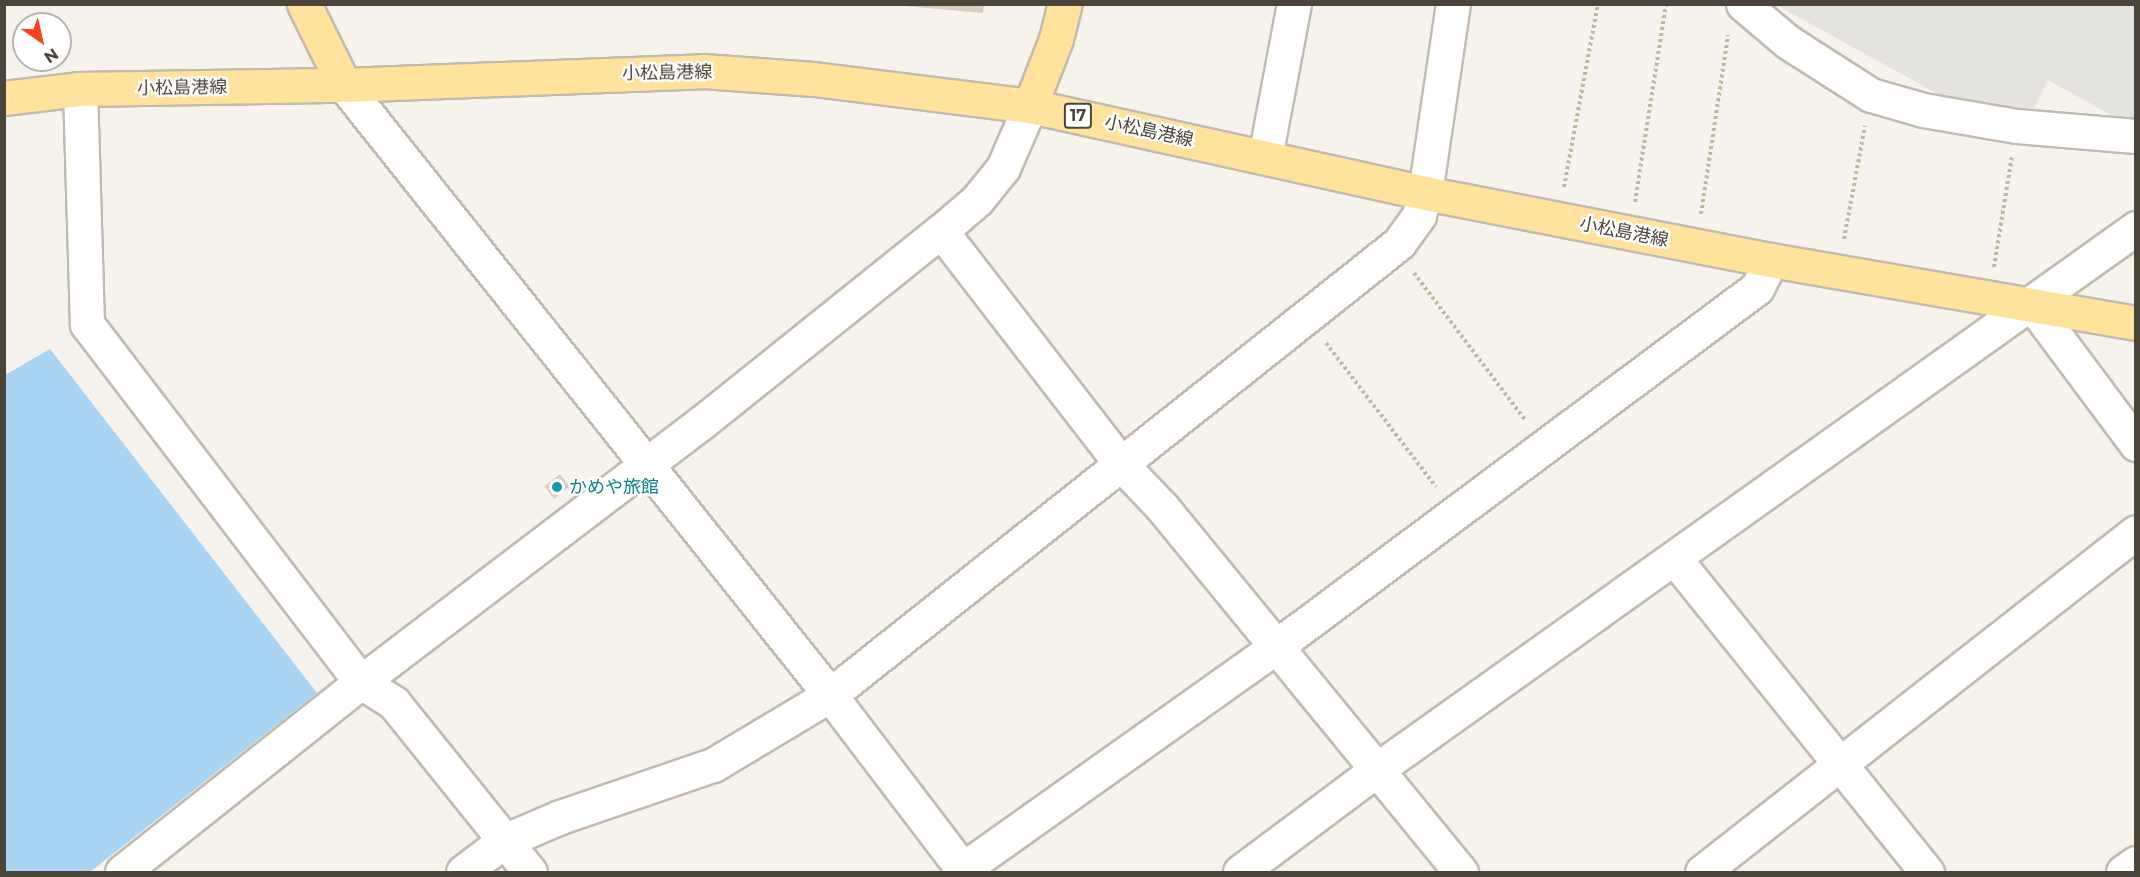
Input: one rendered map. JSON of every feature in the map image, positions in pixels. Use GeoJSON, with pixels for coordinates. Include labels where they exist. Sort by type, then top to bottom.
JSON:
{"type":"FeatureCollection","features":[{"type":"Feature","properties":{"kind":"main road"},"geometry":{"type":"LineString","coordinates":[[304,4],[344,85]]}},
{"type":"Feature","properties":{"kind":"main road"},"geometry":{"type":"LineString","coordinates":[[1030,106],[1056,39],[1065,4]]}},
{"type":"Feature","properties":{"kind":"main road","name":"小松島港線"},"geometry":{"type":"LineString","coordinates":[[4,98],[80,89],[344,85],[702,71],[814,79],[1030,106],[1425,193],[1771,260],[1989,295],[2136,323]]}},
{"type":"Feature","properties":{"kind":"street"},"geometry":{"type":"LineString","coordinates":[[1265,157],[1294,4]]}},
{"type":"Feature","properties":{"kind":"street"},"geometry":{"type":"LineString","coordinates":[[463,873],[504,841],[560,817],[713,765],[830,695],[1391,250],[1419,215],[1425,193],[1453,4]]}},
{"type":"Feature","properties":{"kind":"street"},"geometry":{"type":"LineString","coordinates":[[1736,18],[1788,42],[1871,95],[1923,110],[2017,126],[2136,136]]}},
{"type":"Feature","properties":{"kind":"street"},"geometry":{"type":"LineString","coordinates":[[344,85],[644,465],[830,695],[962,872],[1274,648],[1456,514],[1544,444],[1757,288],[1771,260]]}},
{"type":"Feature","properties":{"kind":"street"},"geometry":{"type":"LineString","coordinates":[[80,89],[87,324],[361,682],[394,703],[530,873]]}},
{"type":"Feature","properties":{"kind":"street"},"geometry":{"type":"LineString","coordinates":[[122,873],[361,682],[644,465],[941,231],[977,200],[1003,168],[1030,106]]}},
{"type":"Feature","properties":{"kind":"street"},"geometry":{"type":"LineString","coordinates":[[1240,873],[1379,768],[2136,228]]}},
{"type":"Feature","properties":{"kind":"street"},"geometry":{"type":"LineString","coordinates":[[941,231],[1121,464],[1162,507],[1274,648],[1379,768],[1461,873]]}},
{"type":"Feature","properties":{"kind":"street"},"geometry":{"type":"LineString","coordinates":[[2031,303],[2136,444]]}},
{"type":"Feature","properties":{"kind":"street"},"geometry":{"type":"LineString","coordinates":[[1702,873],[2136,532]]}},
{"type":"Feature","properties":{"kind":"street"},"geometry":{"type":"LineString","coordinates":[[1675,559],[1841,762],[1928,873]]}},
{"type":"Feature","properties":{"kind":"street"},"geometry":{"type":"LineString","coordinates":[[2123,873],[2136,863]]}},
{"type":"Feature","properties":{"kind":"path"},"geometry":{"type":"LineString","coordinates":[[1559,219],[1598,4]]}},
{"type":"Feature","properties":{"kind":"path"},"geometry":{"type":"LineString","coordinates":[[1630,233],[1666,4]]}},
{"type":"Feature","properties":{"kind":"path"},"geometry":{"type":"LineString","coordinates":[[1697,246],[1736,18]]}},
{"type":"Feature","properties":{"kind":"path"},"geometry":{"type":"LineString","coordinates":[[1838,271],[1871,95]]}},
{"type":"Feature","properties":{"kind":"path"},"geometry":{"type":"LineString","coordinates":[[1989,295],[2017,126]]}},
{"type":"Feature","properties":{"kind":"path"},"geometry":{"type":"LineString","coordinates":[[1391,250],[1406,262],[1544,444]]}},
{"type":"Feature","properties":{"kind":"path"},"geometry":{"type":"LineString","coordinates":[[1307,317],[1456,514]]}},
{"type":"Feature","properties":{"kind":"shaded area"},"geometry":{"type":"Polygon","coordinates":[[[1776,5],[2135,5],[2135,121],[2118,119],[2048,80],[2033,110],[1954,103],[1776,5]]]}},
{"type":"Feature","properties":{"kind":"water"},"geometry":{"type":"Polygon","coordinates":[[[50,349],[317,693],[90,872],[5,872],[5,375],[50,349]]]}},
{"type":"Feature","properties":{"kind":"building"},"geometry":{"type":"Polygon","coordinates":[[[882,4],[984,4],[983,13],[882,4]]]}},
{"type":"Feature","properties":{"kind":"building","name":"かめや旅館"},"geometry":{"type":"Polygon","coordinates":[[[560,474],[570,487],[554,499],[544,486],[560,474]]]}},
{"type":"Feature","properties":{"kind":"place","name":"かめや旅館"},"geometry":{"type":"Point","coordinates":[557,487]}}]}
